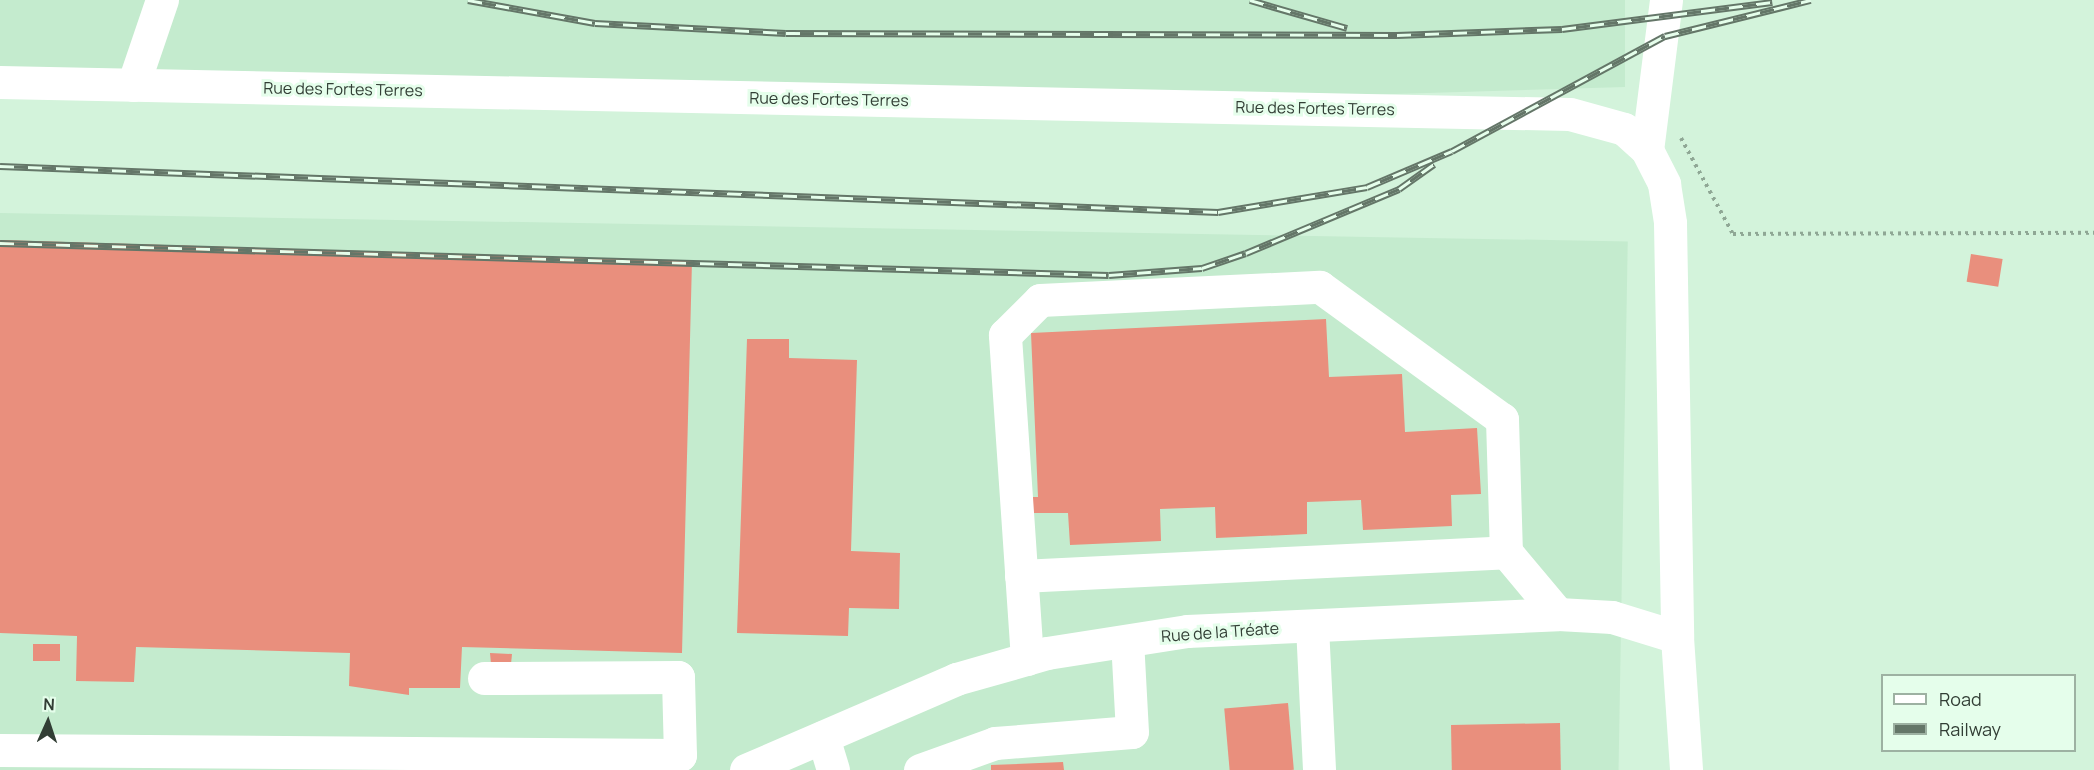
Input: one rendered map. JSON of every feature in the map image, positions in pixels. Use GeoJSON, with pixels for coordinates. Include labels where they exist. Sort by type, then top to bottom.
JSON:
{"type":"FeatureCollection","features":[{"type":"Feature","properties":{"kind":"street"},"geometry":{"type":"LineString","coordinates":[[133,85],[162,0]]}},
{"type":"Feature","properties":{"kind":"street"},"geometry":{"type":"LineString","coordinates":[[1666,0],[1658,99],[1647,150],[1664,184],[1670,223],[1677,637],[1686,770]]}},
{"type":"Feature","properties":{"kind":"street","name":"Rue des Fortes Terres"},"geometry":{"type":"LineString","coordinates":[[0,82],[1570,114],[1624,129],[1647,150]]}},
{"type":"Feature","properties":{"kind":"street"},"geometry":{"type":"LineString","coordinates":[[1027,658],[1005,335],[1040,300],[1320,287],[1502,419],[1506,552],[1558,614]]}},
{"type":"Feature","properties":{"kind":"street"},"geometry":{"type":"LineString","coordinates":[[1021,576],[1506,552]]}},
{"type":"Feature","properties":{"kind":"street","name":"Rue de la Tréate"},"geometry":{"type":"LineString","coordinates":[[746,770],[956,679],[1027,658],[1187,631],[1558,614],[1612,617],[1677,637]]}},
{"type":"Feature","properties":{"kind":"street"},"geometry":{"type":"LineString","coordinates":[[1312,626],[1319,770]]}},
{"type":"Feature","properties":{"kind":"street"},"geometry":{"type":"LineString","coordinates":[[920,770],[996,743],[1132,732],[1127,640]]}},
{"type":"Feature","properties":{"kind":"street"},"geometry":{"type":"LineString","coordinates":[[0,750],[685,762],[678,677],[484,678]]}},
{"type":"Feature","properties":{"kind":"street"},"geometry":{"type":"LineString","coordinates":[[823,737],[833,770]]}},
{"type":"Feature","properties":{"kind":"path"},"geometry":{"type":"LineString","coordinates":[[1658,99],[1733,234],[2094,233]]}},
{"type":"Feature","properties":{"kind":"shaded area"},"geometry":{"type":"Polygon","coordinates":[[[0,0],[1625,0],[1625,87],[1164,101],[0,71],[0,0]]]}},
{"type":"Feature","properties":{"kind":"shaded area"},"geometry":{"type":"Polygon","coordinates":[[[0,213],[1628,241],[1619,770],[0,770],[0,213]]]}},
{"type":"Feature","properties":{"kind":"building"},"geometry":{"type":"Polygon","coordinates":[[[0,240],[692,261],[682,653],[462,647],[460,688],[409,688],[409,695],[349,686],[350,653],[136,647],[134,682],[76,681],[77,636],[0,633],[0,240]]]}},
{"type":"Feature","properties":{"kind":"building"},"geometry":{"type":"Polygon","coordinates":[[[1971,254],[2003,259],[1998,287],[1967,282],[1971,254]]]}},
{"type":"Feature","properties":{"kind":"building"},"geometry":{"type":"Polygon","coordinates":[[[1326,319],[1329,377],[1402,374],[1405,432],[1477,428],[1481,494],[1451,495],[1452,526],[1363,530],[1361,500],[1307,502],[1307,534],[1216,538],[1215,507],[1160,509],[1161,541],[1070,545],[1068,513],[1030,513],[1029,497],[1038,497],[1031,333],[1326,319]]]}},
{"type":"Feature","properties":{"kind":"building"},"geometry":{"type":"Polygon","coordinates":[[[747,339],[789,339],[789,358],[857,360],[851,551],[900,553],[899,609],[849,608],[848,636],[737,633],[747,339]]]}},
{"type":"Feature","properties":{"kind":"building"},"geometry":{"type":"Polygon","coordinates":[[[33,644],[60,644],[60,661],[33,661],[33,644]]]}},
{"type":"Feature","properties":{"kind":"building"},"geometry":{"type":"Polygon","coordinates":[[[490,653],[512,654],[511,664],[491,664],[490,653]]]}},
{"type":"Feature","properties":{"kind":"building"},"geometry":{"type":"Polygon","coordinates":[[[1288,703],[1294,770],[1230,770],[1224,709],[1288,703]]]}},
{"type":"Feature","properties":{"kind":"building"},"geometry":{"type":"Polygon","coordinates":[[[1560,723],[1561,770],[1452,770],[1451,725],[1560,723]]]}},
{"type":"Feature","properties":{"kind":"building"},"geometry":{"type":"Polygon","coordinates":[[[1063,762],[1064,770],[991,770],[991,765],[1063,762]]]}},
{"type":"Feature","properties":{"kind":"railway"},"geometry":{"type":"LineString","coordinates":[[468,0],[595,23],[786,33],[1397,35],[1562,29],[1772,2]]}},
{"type":"Feature","properties":{"kind":"railway"},"geometry":{"type":"LineString","coordinates":[[1250,0],[1347,28]]}},
{"type":"Feature","properties":{"kind":"railway"},"geometry":{"type":"LineString","coordinates":[[0,166],[1218,212],[1367,187],[1452,151],[1665,36],[1811,0]]}},
{"type":"Feature","properties":{"kind":"railway"},"geometry":{"type":"LineString","coordinates":[[0,243],[1109,275],[1202,268],[1246,253],[1399,189],[1434,164]]}}]}
